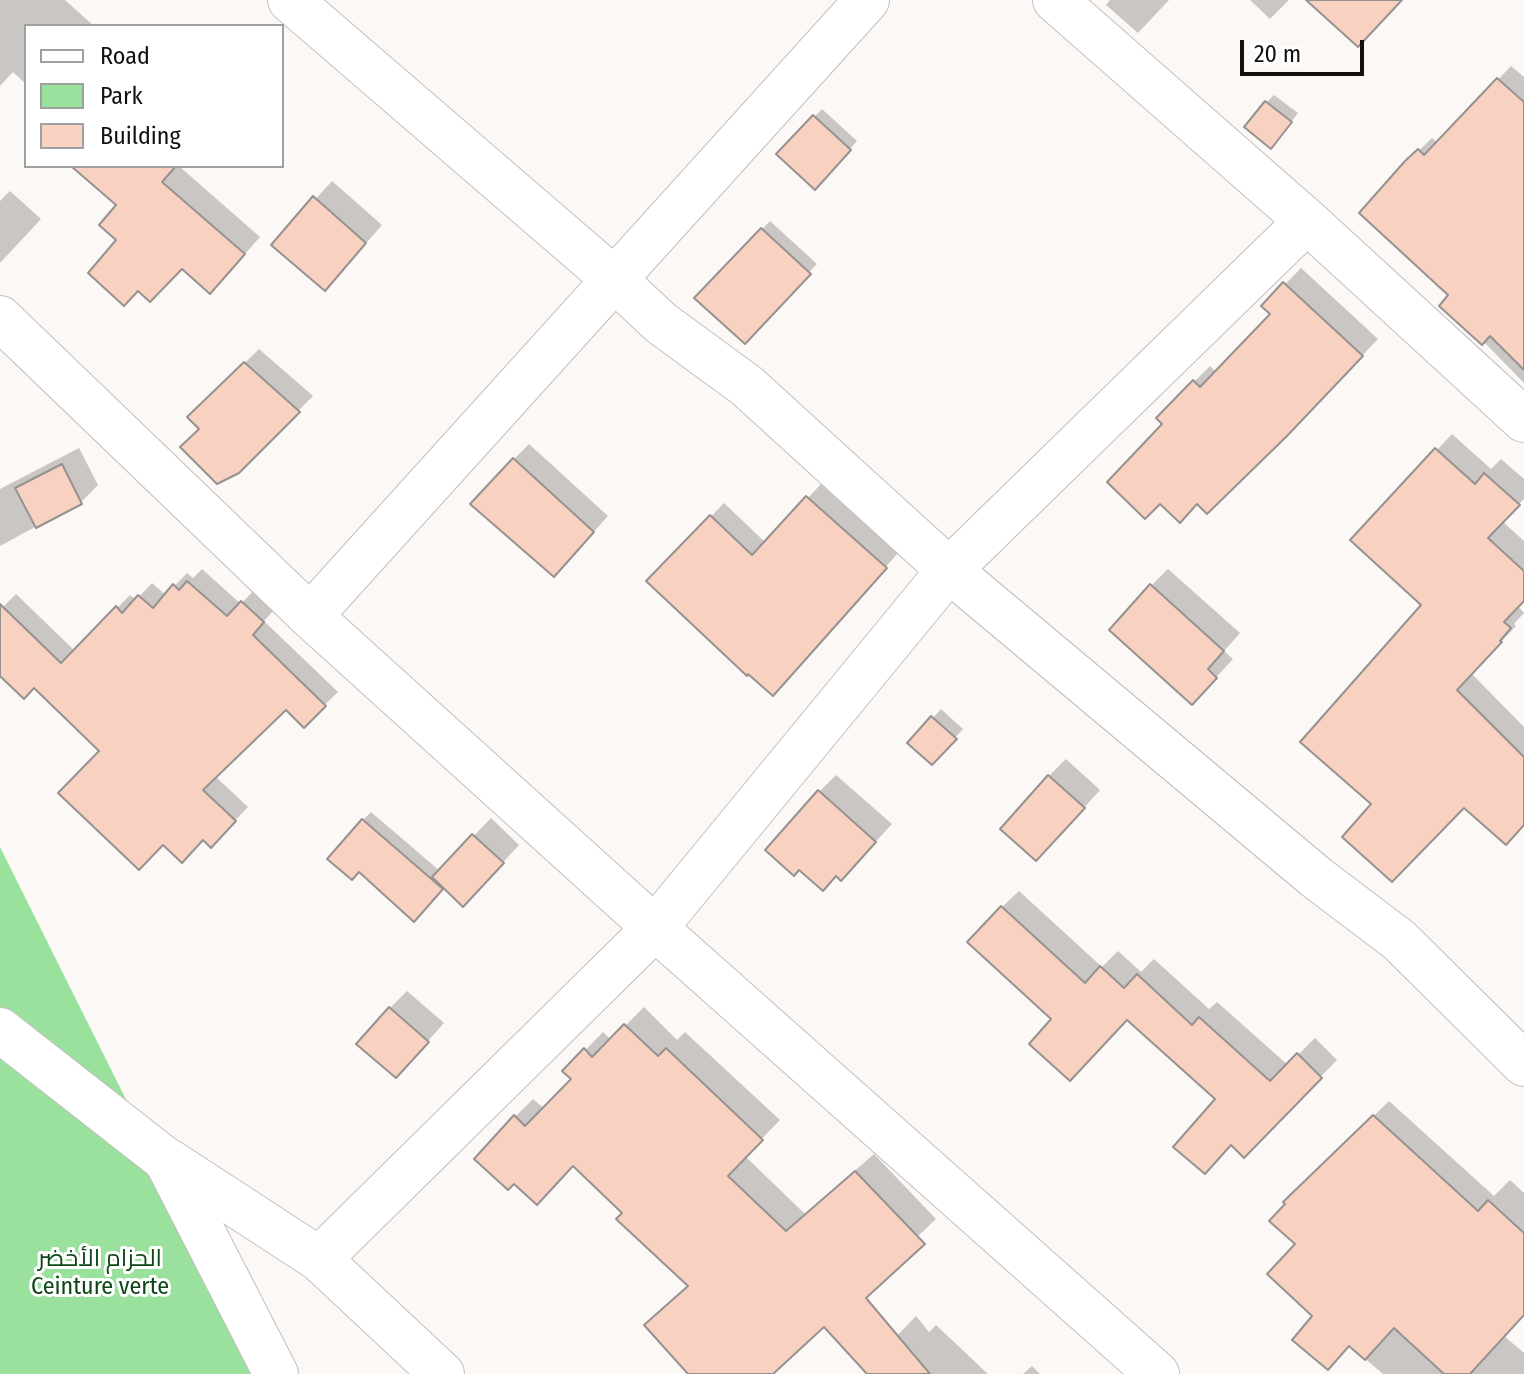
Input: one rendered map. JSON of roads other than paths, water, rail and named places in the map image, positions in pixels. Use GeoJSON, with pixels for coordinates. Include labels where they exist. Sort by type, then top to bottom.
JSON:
{"type":"FeatureCollection","features":[{"type":"Feature","properties":{"kind":"street"},"geometry":{"type":"LineString","coordinates":[[290,0],[661,323],[747,386],[949,570],[1317,878],[1399,940],[1524,1064]]}},
{"type":"Feature","properties":{"kind":"street"},"geometry":{"type":"LineString","coordinates":[[310,616],[867,0]]}},
{"type":"Feature","properties":{"kind":"street"},"geometry":{"type":"LineString","coordinates":[[1055,0],[1307,221],[1524,420]]}},
{"type":"Feature","properties":{"kind":"street"},"geometry":{"type":"LineString","coordinates":[[319,1259],[655,928],[949,570],[1307,221]]}},
{"type":"Feature","properties":{"kind":"street"},"geometry":{"type":"LineString","coordinates":[[0,318],[310,616],[655,928],[1157,1374]]}},
{"type":"Feature","properties":{"kind":"street"},"geometry":{"type":"LineString","coordinates":[[0,1030],[166,1160],[319,1259],[442,1374]]}},
{"type":"Feature","properties":{"kind":"street"},"geometry":{"type":"LineString","coordinates":[[166,1160],[276,1374]]}},
{"type":"Feature","properties":{"kind":"park label","name":"الحزام الأخضر Ceinture verte"},"geometry":{"type":"Point","coordinates":[100,1273]}}]}
